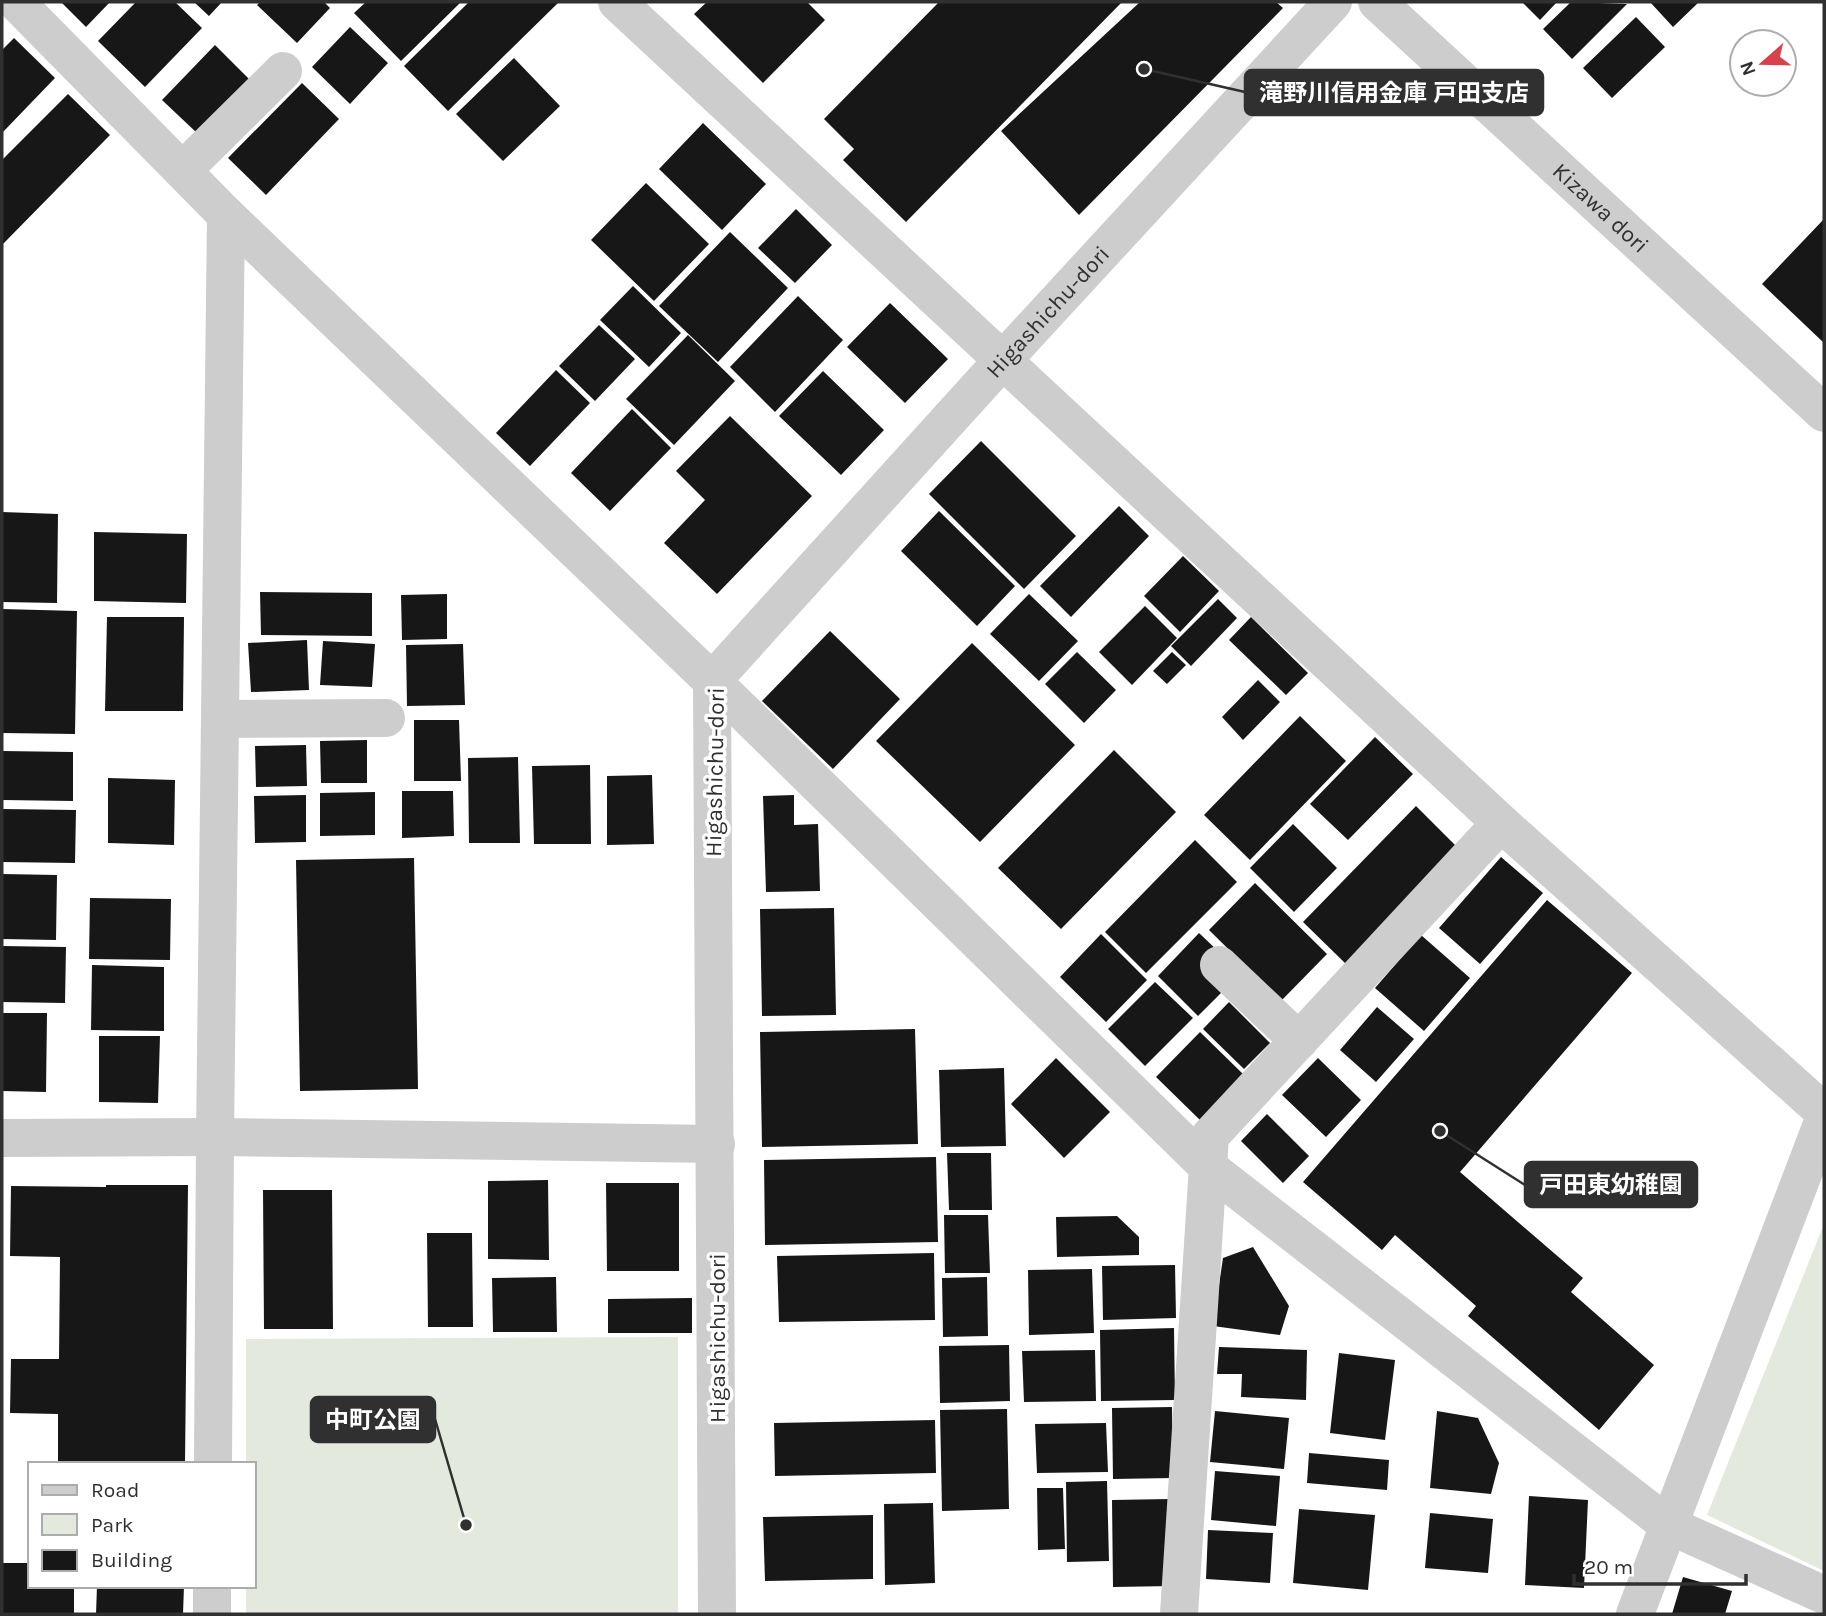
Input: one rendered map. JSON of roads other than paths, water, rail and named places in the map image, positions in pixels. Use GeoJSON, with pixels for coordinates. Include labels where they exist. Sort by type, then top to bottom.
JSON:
{"type":"FeatureCollection","features":[{"type":"Feature","properties":{"kind":"street"},"geometry":{"type":"LineString","coordinates":[[16,2],[226,215],[712,681],[1208,1167],[1668,1525],[1824,1595]]}},
{"type":"Feature","properties":{"kind":"street"},"geometry":{"type":"LineString","coordinates":[[617,2],[1501,823],[1824,1112]]}},
{"type":"Feature","properties":{"kind":"street","name":"Higashichu-dori"},"geometry":{"type":"LineString","coordinates":[[717,1614],[712,681],[1333,2]]}},
{"type":"Feature","properties":{"kind":"street","name":"Kizawa dori"},"geometry":{"type":"LineString","coordinates":[[1377,2],[1824,413]]}},
{"type":"Feature","properties":{"kind":"street"},"geometry":{"type":"LineString","coordinates":[[183,170],[283,71]]}},
{"type":"Feature","properties":{"kind":"street"},"geometry":{"type":"LineString","coordinates":[[213,1462],[226,215]]}},
{"type":"Feature","properties":{"kind":"street"},"geometry":{"type":"LineString","coordinates":[[220,719],[386,718]]}},
{"type":"Feature","properties":{"kind":"street"},"geometry":{"type":"LineString","coordinates":[[1179,1614],[1210,1136],[1501,823]]}},
{"type":"Feature","properties":{"kind":"street"},"geometry":{"type":"LineString","coordinates":[[1219,965],[1299,1041]]}},
{"type":"Feature","properties":{"kind":"street"},"geometry":{"type":"LineString","coordinates":[[1635,1614],[1824,1119]]}},
{"type":"Feature","properties":{"kind":"street"},"geometry":{"type":"LineString","coordinates":[[2,1138],[215,1137],[716,1144]]}},
{"type":"Feature","properties":{"kind":"street"},"geometry":{"type":"LineString","coordinates":[[212,1588],[212,1614]]}},
{"type":"Feature","properties":{"kind":"place","name":"滝野川信用金庫 戸田支店"},"geometry":{"type":"Point","coordinates":[1144,69]}},
{"type":"Feature","properties":{"kind":"place","name":"戸田東幼稚園"},"geometry":{"type":"Point","coordinates":[1440,1131]}},
{"type":"Feature","properties":{"kind":"place","name":"中町公園"},"geometry":{"type":"Point","coordinates":[466,1525]}}]}
